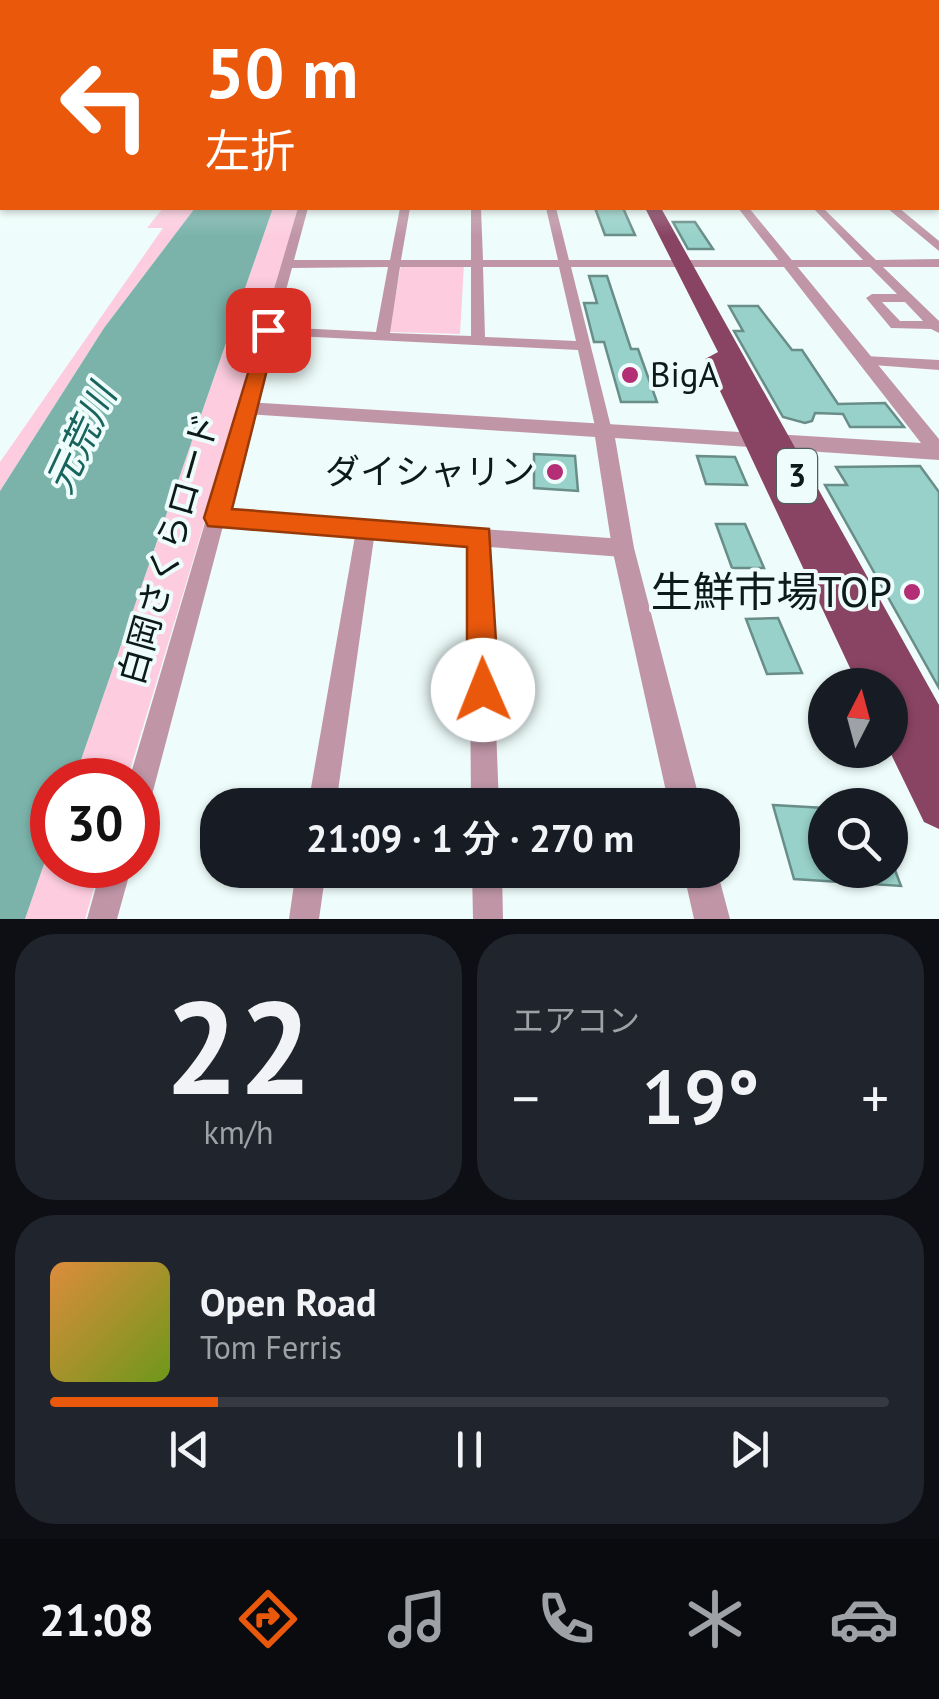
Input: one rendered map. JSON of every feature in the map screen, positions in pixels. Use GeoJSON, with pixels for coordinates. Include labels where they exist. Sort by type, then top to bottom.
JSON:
{"type":"FeatureCollection","features":[{"type":"Feature","properties":{"kind":"main road","name":"3"},"geometry":{"type":"LineString","coordinates":[[643,210],[677,264]]}},
{"type":"Feature","properties":{"kind":"main road","name":"3"},"geometry":{"type":"LineString","coordinates":[[654,210],[767,441],[870,668]]}},
{"type":"Feature","properties":{"kind":"main road","name":"3"},"geometry":{"type":"LineString","coordinates":[[767,441],[939,745]]}},
{"type":"Feature","properties":{"kind":"main road"},"geometry":{"type":"LineString","coordinates":[[908,745],[939,807]]}},
{"type":"Feature","properties":{"kind":"street","name":"白岡さくらロード"},"geometry":{"type":"LineString","coordinates":[[149,758],[302,210]]}},
{"type":"Feature","properties":{"kind":"street"},"geometry":{"type":"LineString","coordinates":[[382,336],[405,210]]}},
{"type":"Feature","properties":{"kind":"street"},"geometry":{"type":"LineString","coordinates":[[476,210],[478,341]]}},
{"type":"Feature","properties":{"kind":"street"},"geometry":{"type":"LineString","coordinates":[[552,210],[604,430],[623,548],[681,788]]}},
{"type":"Feature","properties":{"kind":"street"},"geometry":{"type":"LineString","coordinates":[[746,210],[939,452]]}},
{"type":"Feature","properties":{"kind":"street"},"geometry":{"type":"LineString","coordinates":[[820,210],[937,327]]}},
{"type":"Feature","properties":{"kind":"street"},"geometry":{"type":"LineString","coordinates":[[894,210],[939,247]]}},
{"type":"Feature","properties":{"kind":"street"},"geometry":{"type":"LineString","coordinates":[[287,264],[939,263]]}},
{"type":"Feature","properties":{"kind":"street"},"geometry":{"type":"LineString","coordinates":[[908,298],[872,298],[896,324],[937,327]]}},
{"type":"Feature","properties":{"kind":"street"},"geometry":{"type":"LineString","coordinates":[[268,330],[586,346]]}},
{"type":"Feature","properties":{"kind":"street"},"geometry":{"type":"LineString","coordinates":[[865,361],[939,365]]}},
{"type":"Feature","properties":{"kind":"street"},"geometry":{"type":"LineString","coordinates":[[247,408],[939,452]]}},
{"type":"Feature","properties":{"kind":"street"},"geometry":{"type":"LineString","coordinates":[[217,518],[623,548]]}},
{"type":"Feature","properties":{"kind":"street"},"geometry":{"type":"LineString","coordinates":[[325,788],[366,529]]}},
{"type":"Feature","properties":{"kind":"street"},"geometry":{"type":"LineString","coordinates":[[480,537],[485,788]]}},
{"type":"Feature","properties":{"kind":"street"},"geometry":{"type":"LineString","coordinates":[[102,919],[111,888]]}},
{"type":"Feature","properties":{"kind":"street"},"geometry":{"type":"LineString","coordinates":[[304,919],[309,888]]}},
{"type":"Feature","properties":{"kind":"street"},"geometry":{"type":"LineString","coordinates":[[487,888],[488,919]]}},
{"type":"Feature","properties":{"kind":"street"},"geometry":{"type":"LineString","coordinates":[[704,888],[712,919]]}},
{"type":"Feature","properties":{"kind":"shaded area"},"geometry":{"type":"Polygon","coordinates":[[[161,210],[193,210],[104,328],[0,491],[0,462],[163,228],[147,228],[161,210]]]}},
{"type":"Feature","properties":{"kind":"shaded area"},"geometry":{"type":"Polygon","coordinates":[[[272,210],[298,210],[134,758],[82,758],[272,210]]]}},
{"type":"Feature","properties":{"kind":"shaded area"},"geometry":{"type":"Polygon","coordinates":[[[464,264],[460,334],[389,332],[401,265],[464,264]]]}},
{"type":"Feature","properties":{"kind":"shaded area"},"geometry":{"type":"Polygon","coordinates":[[[36,888],[94,888],[85,919],[25,919],[36,888]]]}},
{"type":"Feature","properties":{"kind":"water","name":"元荒川"},"geometry":{"type":"Polygon","coordinates":[[[193,210],[272,210],[82,758],[30,758],[30,888],[36,888],[25,919],[0,919],[0,491],[104,328],[193,210]]]}},
{"type":"Feature","properties":{"kind":"building"},"geometry":{"type":"Polygon","coordinates":[[[596,210],[624,210],[635,235],[605,235],[596,210]]]}},
{"type":"Feature","properties":{"kind":"building"},"geometry":{"type":"Polygon","coordinates":[[[673,222],[695,222],[713,249],[688,249],[673,222]]]}},
{"type":"Feature","properties":{"kind":"building"},"geometry":{"type":"Polygon","coordinates":[[[589,276],[607,276],[631,349],[638,349],[657,402],[621,402],[604,342],[594,342],[584,303],[597,303],[589,276]]]}},
{"type":"Feature","properties":{"kind":"building"},"geometry":{"type":"Polygon","coordinates":[[[729,306],[758,306],[792,350],[802,350],[838,404],[885,403],[904,427],[850,427],[843,414],[815,413],[812,421],[805,423],[783,417],[734,331],[743,331],[729,306]]]}},
{"type":"Feature","properties":{"kind":"building","name":"ダイシャリン"},"geometry":{"type":"Polygon","coordinates":[[[534,454],[575,456],[578,491],[534,488],[534,454]]]}},
{"type":"Feature","properties":{"kind":"building"},"geometry":{"type":"Polygon","coordinates":[[[697,456],[735,457],[747,485],[706,484],[697,456]]]}},
{"type":"Feature","properties":{"kind":"building","name":"生鮮市場TOP"},"geometry":{"type":"Polygon","coordinates":[[[920,466],[939,492],[939,688],[825,485],[847,485],[836,467],[920,466]]]}},
{"type":"Feature","properties":{"kind":"building"},"geometry":{"type":"Polygon","coordinates":[[[716,524],[745,524],[764,568],[732,568],[716,524]]]}},
{"type":"Feature","properties":{"kind":"building"},"geometry":{"type":"Polygon","coordinates":[[[778,618],[802,673],[767,674],[746,619],[778,618]]]}},
{"type":"Feature","properties":{"kind":"building"},"geometry":{"type":"Polygon","coordinates":[[[773,805],[808,807],[808,880],[794,879],[773,805]]]}},
{"type":"Feature","properties":{"kind":"place","name":"BigA"},"geometry":{"type":"Point","coordinates":[630,375]}},
{"type":"Feature","properties":{"kind":"place","name":"ダイシャリン"},"geometry":{"type":"Point","coordinates":[555,472]}},
{"type":"Feature","properties":{"kind":"place","name":"生鮮市場TOP"},"geometry":{"type":"Point","coordinates":[912,592]}},
{"type":"Feature","properties":{"kind":"route"},"geometry":{"type":"LineString","coordinates":[[268,330],[217,518],[480,537],[483,690]]}}]}
